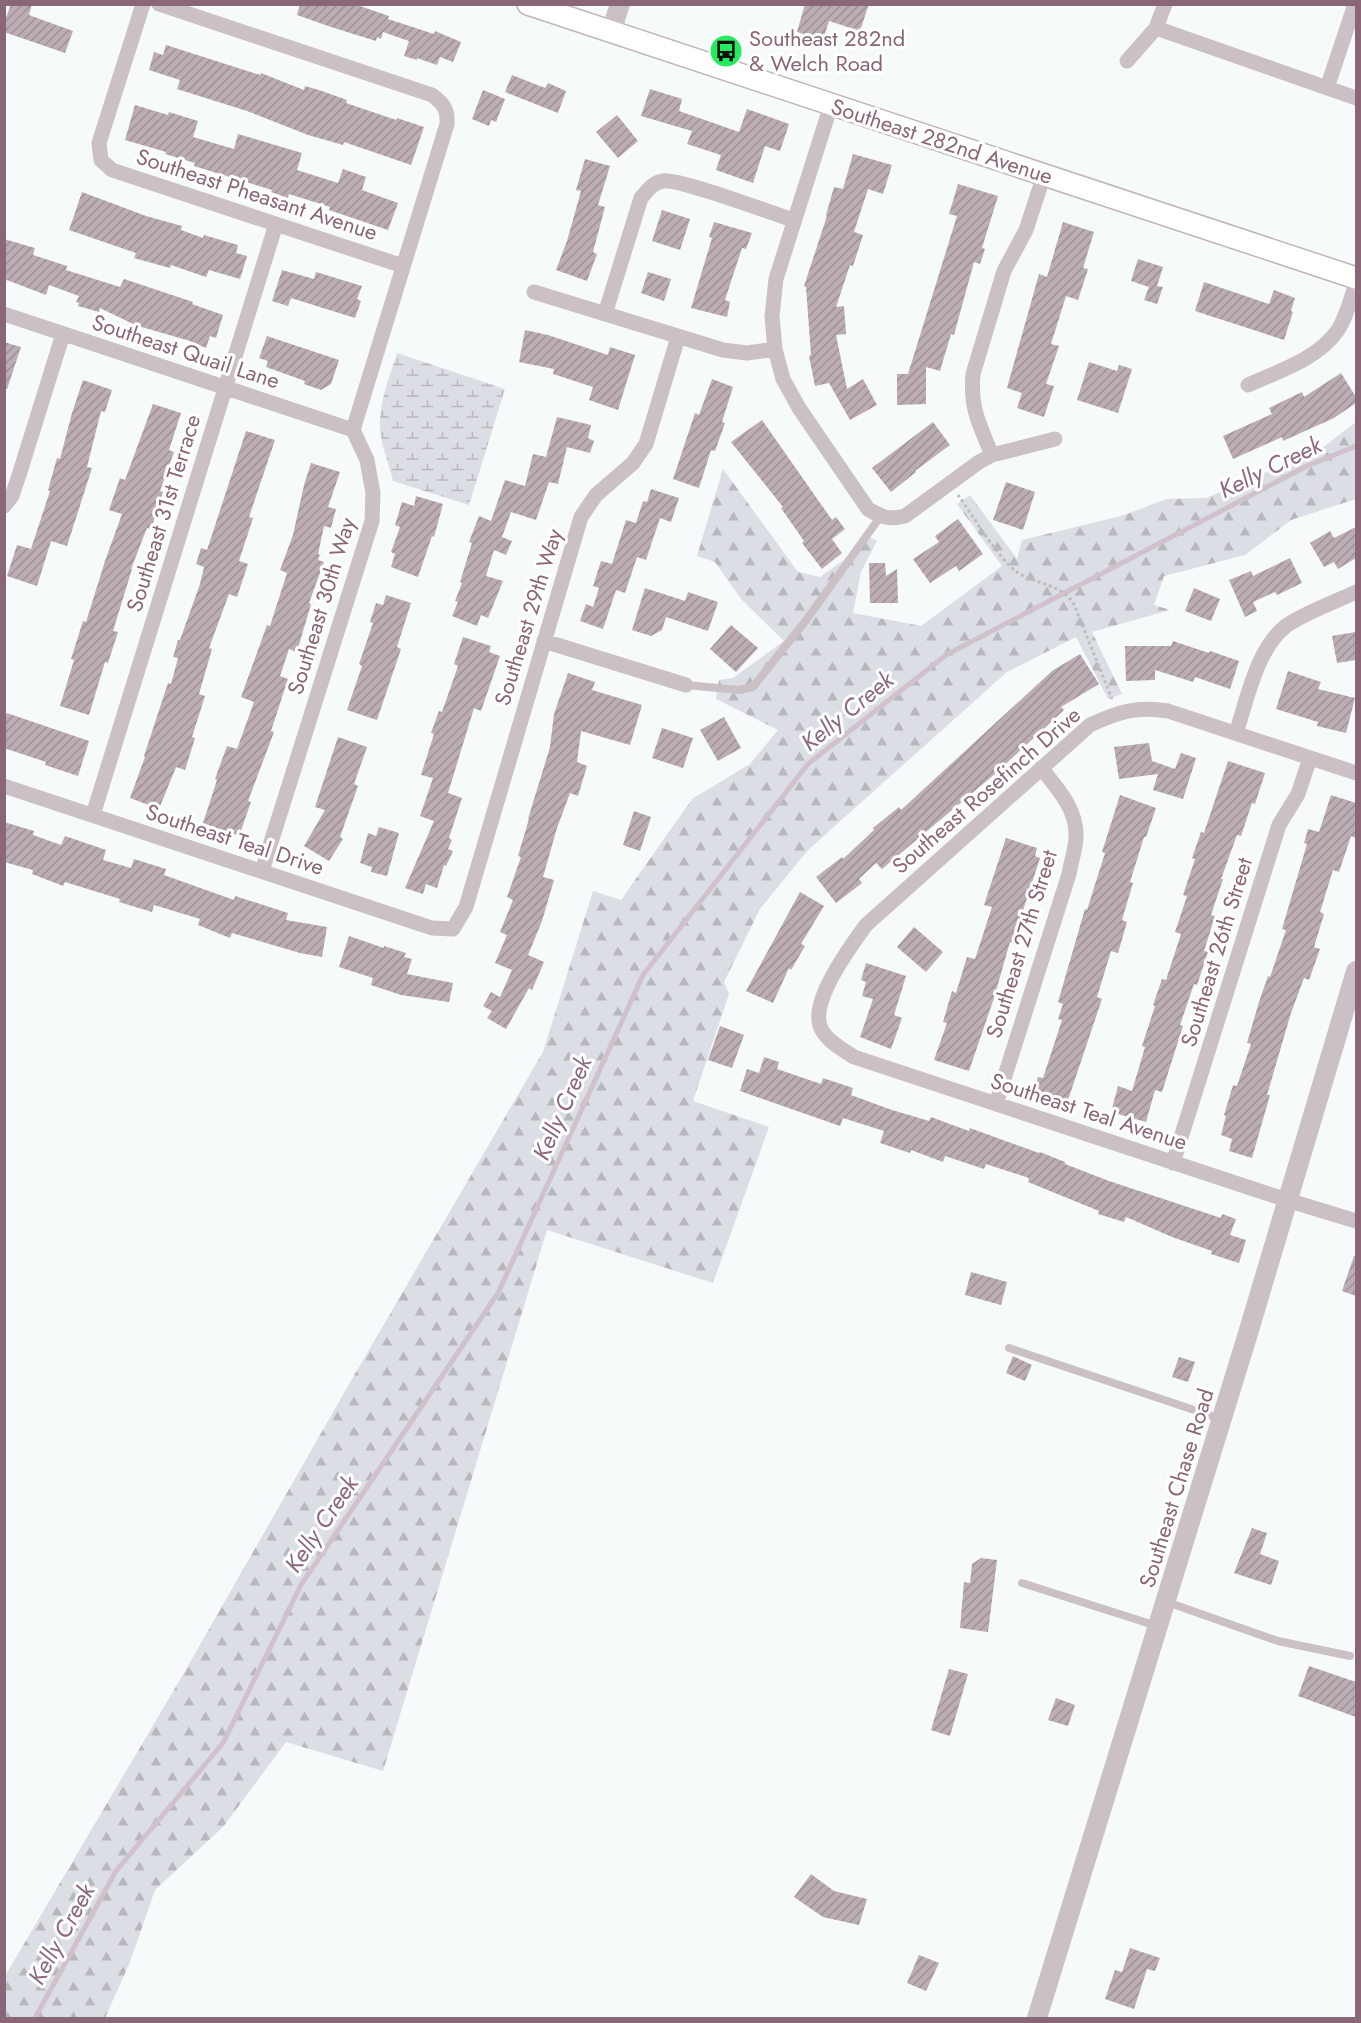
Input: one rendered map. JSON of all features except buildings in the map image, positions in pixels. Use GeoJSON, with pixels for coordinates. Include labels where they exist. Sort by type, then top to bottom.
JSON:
{"type":"FeatureCollection","features":[{"type":"Feature","properties":{"kind":"main road","name":"Southeast 282nd Avenue"},"geometry":{"type":"LineString","coordinates":[[528,4],[1356,281]]}},
{"type":"Feature","properties":{"kind":"street","name":"Southeast Pheasant Avenue"},"geometry":{"type":"LineString","coordinates":[[143,4],[99,143],[101,160],[112,170],[403,266]]}},
{"type":"Feature","properties":{"kind":"street"},"geometry":{"type":"LineString","coordinates":[[159,4],[432,95],[441,102],[447,112],[447,124],[353,430]]}},
{"type":"Feature","properties":{"kind":"street"},"geometry":{"type":"LineString","coordinates":[[611,32],[620,4]]}},
{"type":"Feature","properties":{"kind":"street"},"geometry":{"type":"LineString","coordinates":[[1127,61],[1156,28],[1165,4]]}},
{"type":"Feature","properties":{"kind":"street"},"geometry":{"type":"LineString","coordinates":[[1328,88],[1355,4]]}},
{"type":"Feature","properties":{"kind":"street"},"geometry":{"type":"LineString","coordinates":[[1156,28],[1356,98]]}},
{"type":"Feature","properties":{"kind":"street"},"geometry":{"type":"LineString","coordinates":[[831,105],[776,279],[772,316],[776,350],[783,379],[799,408],[868,509],[880,517],[892,519],[905,516],[992,455],[1055,439]]}},
{"type":"Feature","properties":{"kind":"street"},"geometry":{"type":"LineString","coordinates":[[992,455],[974,410],[973,374],[1004,271],[1026,230],[1044,175]]}},
{"type":"Feature","properties":{"kind":"street"},"geometry":{"type":"LineString","coordinates":[[605,314],[641,198],[652,184],[665,180],[793,220]]}},
{"type":"Feature","properties":{"kind":"street","name":"Southeast 31st Terrace"},"geometry":{"type":"LineString","coordinates":[[93,815],[276,224]]}},
{"type":"Feature","properties":{"kind":"street"},"geometry":{"type":"LineString","coordinates":[[1248,385],[1301,361],[1328,342],[1343,319],[1356,281]]}},
{"type":"Feature","properties":{"kind":"street"},"geometry":{"type":"LineString","coordinates":[[534,292],[723,350],[747,352],[776,350]]}},
{"type":"Feature","properties":{"kind":"street","name":"Southeast Quail Lane"},"geometry":{"type":"LineString","coordinates":[[4,314],[353,430]]}},
{"type":"Feature","properties":{"kind":"street"},"geometry":{"type":"LineString","coordinates":[[4,506],[12,496],[63,334]]}},
{"type":"Feature","properties":{"kind":"street","name":"Southeast 29th Way"},"geometry":{"type":"LineString","coordinates":[[453,930],[466,908],[581,517],[596,495],[633,463],[646,444],[678,337]]}},
{"type":"Feature","properties":{"kind":"street","name":"Southeast 30th Way"},"geometry":{"type":"LineString","coordinates":[[262,871],[372,521],[373,493],[367,460],[353,430]]}},
{"type":"Feature","properties":{"kind":"street"},"geometry":{"type":"LineString","coordinates":[[1236,733],[1261,660],[1271,640],[1287,625],[1356,591]]}},
{"type":"Feature","properties":{"kind":"street"},"geometry":{"type":"LineString","coordinates":[[544,641],[686,685]]}},
{"type":"Feature","properties":{"kind":"street","name":"Southeast Rosefinch Drive"},"geometry":{"type":"LineString","coordinates":[[819,1026],[820,1007],[828,985],[841,958],[866,925],[1090,725],[1118,713],[1149,708],[1168,711],[1356,773]]}},
{"type":"Feature","properties":{"kind":"street","name":"Southeast 26th Street"},"geometry":{"type":"LineString","coordinates":[[1173,1163],[1279,825],[1298,794],[1310,758]]}},
{"type":"Feature","properties":{"kind":"street","name":"Southeast 27th Street"},"geometry":{"type":"LineString","coordinates":[[996,1104],[1069,874],[1076,836],[1072,815],[1064,796],[1041,768]]}},
{"type":"Feature","properties":{"kind":"street","name":"Southeast Teal Drive"},"geometry":{"type":"LineString","coordinates":[[4,786],[432,928],[453,930]]}},
{"type":"Feature","properties":{"kind":"street","name":"Southeast Chase Road"},"geometry":{"type":"LineString","coordinates":[[1037,2019],[1222,1419],[1356,971]]}},
{"type":"Feature","properties":{"kind":"street","name":"Southeast Teal Avenue"},"geometry":{"type":"LineString","coordinates":[[819,1026],[832,1043],[854,1057],[1356,1221]]}},
{"type":"Feature","properties":{"kind":"lane"},"geometry":{"type":"LineString","coordinates":[[686,685],[739,690],[753,687],[807,619],[880,517]]}},
{"type":"Feature","properties":{"kind":"lane"},"geometry":{"type":"LineString","coordinates":[[1009,1348],[1222,1419]]}},
{"type":"Feature","properties":{"kind":"lane"},"geometry":{"type":"LineString","coordinates":[[1022,1583],[1158,1626]]}},
{"type":"Feature","properties":{"kind":"lane"},"geometry":{"type":"LineString","coordinates":[[1166,1602],[1278,1641],[1350,1656]]}},
{"type":"Feature","properties":{"kind":"path"},"geometry":{"type":"LineString","coordinates":[[950,483],[1006,562],[1018,572],[1064,592],[1073,602],[1118,713]]}},
{"type":"Feature","properties":{"kind":"green space"},"geometry":{"type":"Polygon","coordinates":[[[397,353],[505,389],[469,505],[393,481],[382,444],[380,421],[385,391],[397,353]]]}},
{"type":"Feature","properties":{"kind":"green space"},"geometry":{"type":"Polygon","coordinates":[[[1356,422],[1356,499],[1291,520],[1245,555],[1164,576],[1154,605],[1170,610],[1092,632],[1122,694],[1108,699],[1076,637],[1007,672],[808,850],[760,909],[724,982],[729,994],[693,1101],[769,1127],[713,1283],[547,1230],[383,1771],[286,1742],[223,1827],[155,1890],[130,1962],[105,2018],[5,2018],[5,1976],[181,1678],[543,1052],[593,891],[621,900],[692,799],[750,764],[778,730],[716,699],[719,680],[733,678],[784,641],[741,599],[715,562],[697,556],[723,469],[798,572],[820,577],[848,557],[864,534],[877,541],[861,572],[853,613],[921,626],[1002,566],[957,504],[970,495],[1017,559],[1022,540],[1121,516],[1167,499],[1206,498],[1322,448],[1356,422]]]}},
{"type":"Feature","properties":{"kind":"waterway","name":"Kelly Creek"},"geometry":{"type":"LineString","coordinates":[[35,2018],[116,1871],[223,1743],[301,1585],[498,1293],[643,975],[808,764],[946,655],[1305,467],[1356,446]]}},
{"type":"Feature","properties":{"kind":"place","name":"Southeast 282nd & Welch Road"},"geometry":{"type":"Point","coordinates":[726,51]}}]}
